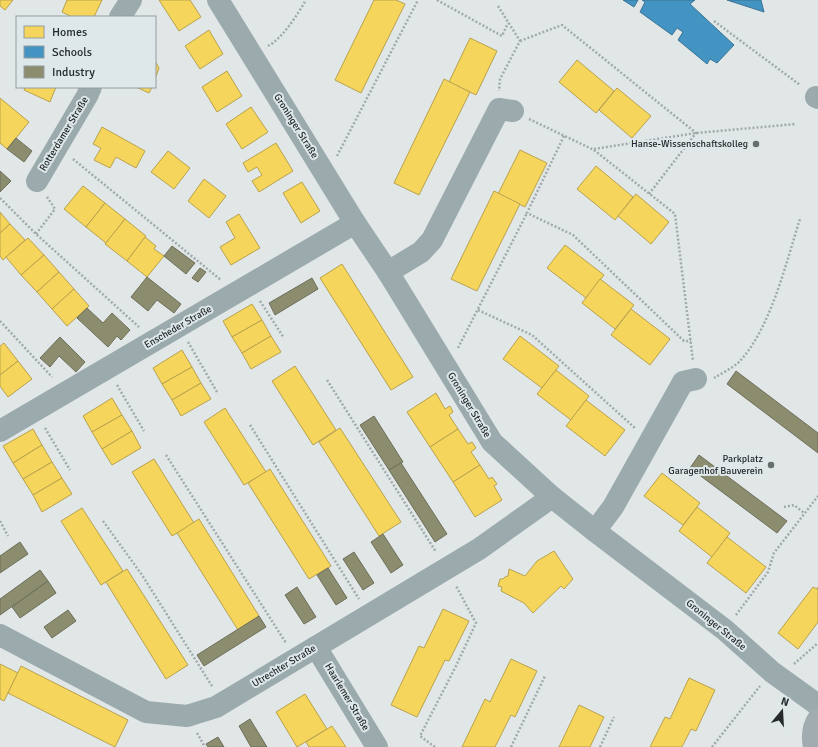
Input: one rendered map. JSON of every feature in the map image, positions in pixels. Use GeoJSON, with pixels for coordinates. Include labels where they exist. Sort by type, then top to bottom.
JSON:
{"type":"FeatureCollection","features":[{"type":"Feature","properties":{"kind":"main road"},"geometry":{"type":"LineString","coordinates":[[814,747],[813,733],[818,719]]}},
{"type":"Feature","properties":{"kind":"street"},"geometry":{"type":"LineString","coordinates":[[121,16],[132,0]]}},
{"type":"Feature","properties":{"kind":"street","name":"Groninger Straße"},"geometry":{"type":"LineString","coordinates":[[218,0],[492,442],[552,498],[725,630],[777,676],[818,705]]}},
{"type":"Feature","properties":{"kind":"street","name":"Rotterdamer Straße"},"geometry":{"type":"LineString","coordinates":[[37,181],[91,88]]}},
{"type":"Feature","properties":{"kind":"street"},"geometry":{"type":"LineString","coordinates":[[388,272],[422,252],[432,240],[506,110]]}},
{"type":"Feature","properties":{"kind":"street","name":"Enscheder Straße"},"geometry":{"type":"LineString","coordinates":[[0,431],[355,223]]}},
{"type":"Feature","properties":{"kind":"street"},"geometry":{"type":"LineString","coordinates":[[595,531],[613,507],[683,382],[696,379]]}},
{"type":"Feature","properties":{"kind":"street","name":"Utrechter Straße"},"geometry":{"type":"LineString","coordinates":[[0,634],[146,712],[187,716],[222,704],[479,549],[552,498]]}},
{"type":"Feature","properties":{"kind":"street","name":"Haarlemer Straße"},"geometry":{"type":"LineString","coordinates":[[316,647],[378,747]]}},
{"type":"Feature","properties":{"kind":"path"},"geometry":{"type":"LineString","coordinates":[[252,55],[275,42],[299,12],[306,0]]}},
{"type":"Feature","properties":{"kind":"path"},"geometry":{"type":"LineString","coordinates":[[325,174],[336,158],[418,0]]}},
{"type":"Feature","properties":{"kind":"path"},"geometry":{"type":"LineString","coordinates":[[437,0],[502,36],[509,23]]}},
{"type":"Feature","properties":{"kind":"path"},"geometry":{"type":"LineString","coordinates":[[498,6],[520,41]]}},
{"type":"Feature","properties":{"kind":"path"},"geometry":{"type":"LineString","coordinates":[[714,21],[817,97]]}},
{"type":"Feature","properties":{"kind":"path"},"geometry":{"type":"LineString","coordinates":[[696,133],[562,25],[520,41],[500,80],[506,110],[594,150],[675,214],[696,379],[706,384],[739,362],[760,333],[780,282],[800,219]]}},
{"type":"Feature","properties":{"kind":"path"},"geometry":{"type":"LineString","coordinates":[[594,150],[696,133],[796,124]]}},
{"type":"Feature","properties":{"kind":"path"},"geometry":{"type":"LineString","coordinates":[[649,194],[696,133]]}},
{"type":"Feature","properties":{"kind":"path"},"geometry":{"type":"LineString","coordinates":[[443,361],[455,353],[527,213],[564,136]]}},
{"type":"Feature","properties":{"kind":"path"},"geometry":{"type":"LineString","coordinates":[[57,147],[244,289],[284,338]]}},
{"type":"Feature","properties":{"kind":"path"},"geometry":{"type":"LineString","coordinates":[[36,234],[55,209],[37,181]]}},
{"type":"Feature","properties":{"kind":"path"},"geometry":{"type":"LineString","coordinates":[[0,198],[36,234],[154,341]]}},
{"type":"Feature","properties":{"kind":"path"},"geometry":{"type":"LineString","coordinates":[[527,213],[573,235],[684,341],[691,341]]}},
{"type":"Feature","properties":{"kind":"path"},"geometry":{"type":"LineString","coordinates":[[478,310],[532,335],[649,441]]}},
{"type":"Feature","properties":{"kind":"path"},"geometry":{"type":"LineString","coordinates":[[0,321],[66,392]]}},
{"type":"Feature","properties":{"kind":"path"},"geometry":{"type":"LineString","coordinates":[[179,327],[217,392]]}},
{"type":"Feature","properties":{"kind":"path"},"geometry":{"type":"LineString","coordinates":[[107,369],[144,431]]}},
{"type":"Feature","properties":{"kind":"path"},"geometry":{"type":"LineString","coordinates":[[327,380],[446,569],[476,623],[420,736],[435,747]]}},
{"type":"Feature","properties":{"kind":"path"},"geometry":{"type":"LineString","coordinates":[[34,411],[70,470]]}},
{"type":"Feature","properties":{"kind":"path"},"geometry":{"type":"LineString","coordinates":[[250,424],[369,615]]}},
{"type":"Feature","properties":{"kind":"path"},"geometry":{"type":"LineString","coordinates":[[166,455],[296,659]]}},
{"type":"Feature","properties":{"kind":"path"},"geometry":{"type":"LineString","coordinates":[[725,630],[768,572],[774,553],[818,496]]}},
{"type":"Feature","properties":{"kind":"path"},"geometry":{"type":"LineString","coordinates":[[784,507],[794,505],[804,514]]}},
{"type":"Feature","properties":{"kind":"path"},"geometry":{"type":"LineString","coordinates":[[0,521],[8,536]]}},
{"type":"Feature","properties":{"kind":"path"},"geometry":{"type":"LineString","coordinates":[[103,521],[142,575],[222,704]]}},
{"type":"Feature","properties":{"kind":"path"},"geometry":{"type":"LineString","coordinates":[[712,747],[777,676],[818,643]]}},
{"type":"Feature","properties":{"kind":"path"},"geometry":{"type":"LineString","coordinates":[[511,747],[545,676]]}},
{"type":"Feature","properties":{"kind":"path"},"geometry":{"type":"LineString","coordinates":[[600,747],[614,717]]}},
{"type":"Feature","properties":{"kind":"building: Homes"},"geometry":{"type":"Polygon","coordinates":[[[0,0],[13,0],[5,10],[0,6],[0,0]]]}},
{"type":"Feature","properties":{"kind":"building: Homes"},"geometry":{"type":"Polygon","coordinates":[[[67,0],[102,0],[94,16],[70,16],[62,12],[67,0]]]}},
{"type":"Feature","properties":{"kind":"building: Homes"},"geometry":{"type":"Polygon","coordinates":[[[159,0],[190,0],[201,17],[179,31],[159,0]]]}},
{"type":"Feature","properties":{"kind":"building: Homes"},"geometry":{"type":"Polygon","coordinates":[[[374,0],[396,0],[405,4],[361,93],[335,80],[374,0]]]}},
{"type":"Feature","properties":{"kind":"building: Homes"},"geometry":{"type":"Polygon","coordinates":[[[209,30],[223,54],[200,69],[185,46],[209,30]]]}},
{"type":"Feature","properties":{"kind":"building: Homes"},"geometry":{"type":"Polygon","coordinates":[[[470,38],[497,51],[476,95],[449,82],[470,38]]]}},
{"type":"Feature","properties":{"kind":"building: Homes"},"geometry":{"type":"Polygon","coordinates":[[[577,60],[614,91],[596,113],[559,82],[577,60]]]}},
{"type":"Feature","properties":{"kind":"building: Homes"},"geometry":{"type":"Polygon","coordinates":[[[156,63],[159,68],[156,76],[156,63]]]}},
{"type":"Feature","properties":{"kind":"building: Homes"},"geometry":{"type":"Polygon","coordinates":[[[227,71],[242,96],[217,112],[202,87],[227,71]]]}},
{"type":"Feature","properties":{"kind":"building: Homes"},"geometry":{"type":"Polygon","coordinates":[[[444,79],[470,92],[419,195],[394,183],[444,79]]]}},
{"type":"Feature","properties":{"kind":"building: Homes"},"geometry":{"type":"Polygon","coordinates":[[[25,88],[56,88],[50,102],[24,90],[25,88]]]}},
{"type":"Feature","properties":{"kind":"building: Homes"},"geometry":{"type":"Polygon","coordinates":[[[138,88],[152,88],[149,93],[138,88]]]}},
{"type":"Feature","properties":{"kind":"building: Homes"},"geometry":{"type":"Polygon","coordinates":[[[617,88],[651,116],[632,138],[599,110],[617,88]]]}},
{"type":"Feature","properties":{"kind":"building: Homes"},"geometry":{"type":"Polygon","coordinates":[[[0,98],[29,122],[7,149],[0,143],[0,98]]]}},
{"type":"Feature","properties":{"kind":"building: Homes"},"geometry":{"type":"Polygon","coordinates":[[[251,107],[268,132],[242,149],[226,124],[251,107]]]}},
{"type":"Feature","properties":{"kind":"building: Homes"},"geometry":{"type":"Polygon","coordinates":[[[102,127],[145,151],[136,168],[116,157],[110,168],[94,160],[101,148],[93,144],[102,127]]]}},
{"type":"Feature","properties":{"kind":"building: Homes"},"geometry":{"type":"Polygon","coordinates":[[[276,143],[293,171],[259,192],[252,181],[262,175],[257,167],[248,172],[243,163],[276,143]]]}},
{"type":"Feature","properties":{"kind":"building: Homes"},"geometry":{"type":"Polygon","coordinates":[[[520,150],[547,163],[525,207],[498,194],[520,150]]]}},
{"type":"Feature","properties":{"kind":"building: Homes"},"geometry":{"type":"Polygon","coordinates":[[[168,151],[190,168],[174,189],[151,172],[168,151]]]}},
{"type":"Feature","properties":{"kind":"building: Homes"},"geometry":{"type":"Polygon","coordinates":[[[596,166],[633,197],[615,220],[577,189],[596,166]]]}},
{"type":"Feature","properties":{"kind":"building: Homes"},"geometry":{"type":"Polygon","coordinates":[[[204,179],[226,196],[209,218],[188,201],[204,179]]]}},
{"type":"Feature","properties":{"kind":"building: Homes"},"geometry":{"type":"Polygon","coordinates":[[[302,182],[320,211],[301,223],[283,193],[302,182]]]}},
{"type":"Feature","properties":{"kind":"building: Homes"},"geometry":{"type":"Polygon","coordinates":[[[83,186],[105,203],[86,227],[64,209],[83,186]]]}},
{"type":"Feature","properties":{"kind":"building: Homes"},"geometry":{"type":"Polygon","coordinates":[[[494,191],[520,204],[477,291],[451,279],[494,191]]]}},
{"type":"Feature","properties":{"kind":"building: Homes"},"geometry":{"type":"Polygon","coordinates":[[[636,194],[669,222],[651,244],[618,216],[636,194]]]}},
{"type":"Feature","properties":{"kind":"building: Homes"},"geometry":{"type":"Polygon","coordinates":[[[105,203],[125,219],[106,243],[86,227],[105,203]]]}},
{"type":"Feature","properties":{"kind":"building: Homes"},"geometry":{"type":"Polygon","coordinates":[[[0,212],[10,224],[0,233],[0,212]]]}},
{"type":"Feature","properties":{"kind":"building: Homes"},"geometry":{"type":"Polygon","coordinates":[[[239,214],[260,248],[231,265],[220,247],[235,238],[226,222],[239,214]]]}},
{"type":"Feature","properties":{"kind":"building: Homes"},"geometry":{"type":"Polygon","coordinates":[[[125,219],[146,236],[127,261],[105,244],[125,219]]]}},
{"type":"Feature","properties":{"kind":"building: Homes"},"geometry":{"type":"Polygon","coordinates":[[[10,224],[25,240],[3,260],[0,256],[0,233],[10,224]]]}},
{"type":"Feature","properties":{"kind":"building: Homes"},"geometry":{"type":"Polygon","coordinates":[[[145,237],[156,246],[154,249],[164,256],[147,277],[127,261],[145,237]]]}},
{"type":"Feature","properties":{"kind":"building: Homes"},"geometry":{"type":"Polygon","coordinates":[[[28,238],[44,255],[21,275],[6,257],[28,238]]]}},
{"type":"Feature","properties":{"kind":"building: Homes"},"geometry":{"type":"Polygon","coordinates":[[[565,245],[604,275],[586,298],[547,268],[565,245]]]}},
{"type":"Feature","properties":{"kind":"building: Homes"},"geometry":{"type":"Polygon","coordinates":[[[44,255],[59,272],[37,292],[21,275],[44,255]]]}},
{"type":"Feature","properties":{"kind":"building: Homes"},"geometry":{"type":"Polygon","coordinates":[[[342,264],[413,377],[391,390],[320,278],[342,264]]]}},
{"type":"Feature","properties":{"kind":"building: Homes"},"geometry":{"type":"Polygon","coordinates":[[[59,272],[74,289],[52,309],[37,292],[59,272]]]}},
{"type":"Feature","properties":{"kind":"building: Homes"},"geometry":{"type":"Polygon","coordinates":[[[600,279],[634,305],[615,329],[582,303],[600,279]]]}},
{"type":"Feature","properties":{"kind":"building: Homes"},"geometry":{"type":"Polygon","coordinates":[[[74,289],[89,306],[67,326],[52,309],[74,289]]]}},
{"type":"Feature","properties":{"kind":"building: Homes"},"geometry":{"type":"Polygon","coordinates":[[[252,304],[262,320],[232,337],[223,321],[252,304]]]}},
{"type":"Feature","properties":{"kind":"building: Homes"},"geometry":{"type":"Polygon","coordinates":[[[631,309],[670,339],[650,365],[611,335],[631,309]]]}},
{"type":"Feature","properties":{"kind":"building: Homes"},"geometry":{"type":"Polygon","coordinates":[[[262,320],[271,336],[242,353],[232,337],[262,320]]]}},
{"type":"Feature","properties":{"kind":"building: Homes"},"geometry":{"type":"Polygon","coordinates":[[[271,336],[281,352],[251,369],[242,353],[271,336]]]}},
{"type":"Feature","properties":{"kind":"building: Homes"},"geometry":{"type":"Polygon","coordinates":[[[520,336],[559,366],[542,388],[503,359],[520,336]]]}},
{"type":"Feature","properties":{"kind":"building: Homes"},"geometry":{"type":"Polygon","coordinates":[[[4,343],[18,361],[0,375],[0,346],[4,343]]]}},
{"type":"Feature","properties":{"kind":"building: Homes"},"geometry":{"type":"Polygon","coordinates":[[[182,350],[192,367],[162,384],[153,368],[182,350]]]}},
{"type":"Feature","properties":{"kind":"building: Homes"},"geometry":{"type":"Polygon","coordinates":[[[18,361],[32,379],[8,397],[0,386],[0,375],[18,361]]]}},
{"type":"Feature","properties":{"kind":"building: Homes"},"geometry":{"type":"Polygon","coordinates":[[[295,366],[336,430],[313,445],[272,381],[295,366]]]}},
{"type":"Feature","properties":{"kind":"building: Homes"},"geometry":{"type":"Polygon","coordinates":[[[192,367],[201,383],[172,400],[162,384],[192,367]]]}},
{"type":"Feature","properties":{"kind":"building: Homes"},"geometry":{"type":"Polygon","coordinates":[[[556,370],[589,396],[571,420],[537,394],[556,370]]]}},
{"type":"Feature","properties":{"kind":"building: Homes"},"geometry":{"type":"Polygon","coordinates":[[[201,383],[211,399],[181,416],[172,400],[201,383]]]}},
{"type":"Feature","properties":{"kind":"building: Homes"},"geometry":{"type":"Polygon","coordinates":[[[436,393],[445,409],[450,406],[453,412],[449,415],[458,429],[430,447],[407,412],[436,393]]]}},
{"type":"Feature","properties":{"kind":"building: Homes"},"geometry":{"type":"Polygon","coordinates":[[[112,398],[122,415],[92,432],[83,416],[112,398]]]}},
{"type":"Feature","properties":{"kind":"building: Homes"},"geometry":{"type":"Polygon","coordinates":[[[586,400],[625,430],[605,456],[566,426],[586,400]]]}},
{"type":"Feature","properties":{"kind":"building: Homes"},"geometry":{"type":"Polygon","coordinates":[[[225,408],[266,472],[244,485],[204,422],[225,408]]]}},
{"type":"Feature","properties":{"kind":"building: Homes"},"geometry":{"type":"Polygon","coordinates":[[[122,415],[132,431],[102,449],[92,432],[122,415]]]}},
{"type":"Feature","properties":{"kind":"building: Homes"},"geometry":{"type":"Polygon","coordinates":[[[340,428],[401,522],[379,536],[319,442],[340,428]]]}},
{"type":"Feature","properties":{"kind":"building: Homes"},"geometry":{"type":"Polygon","coordinates":[[[33,429],[42,445],[13,463],[3,446],[33,429]]]}},
{"type":"Feature","properties":{"kind":"building: Homes"},"geometry":{"type":"Polygon","coordinates":[[[458,429],[468,444],[472,442],[476,448],[471,452],[480,465],[453,482],[430,447],[458,429]]]}},
{"type":"Feature","properties":{"kind":"building: Homes"},"geometry":{"type":"Polygon","coordinates":[[[132,431],[141,448],[112,465],[102,449],[132,431]]]}},
{"type":"Feature","properties":{"kind":"building: Homes"},"geometry":{"type":"Polygon","coordinates":[[[42,445],[52,462],[23,479],[13,463],[42,445]]]}},
{"type":"Feature","properties":{"kind":"building: Homes"},"geometry":{"type":"Polygon","coordinates":[[[154,459],[194,523],[172,536],[132,472],[154,459]]]}},
{"type":"Feature","properties":{"kind":"building: Homes"},"geometry":{"type":"Polygon","coordinates":[[[52,462],[62,478],[33,495],[23,479],[52,462]]]}},
{"type":"Feature","properties":{"kind":"building: Homes"},"geometry":{"type":"Polygon","coordinates":[[[480,465],[489,479],[492,477],[497,484],[494,486],[502,500],[475,517],[453,482],[480,465]]]}},
{"type":"Feature","properties":{"kind":"building: Homes"},"geometry":{"type":"Polygon","coordinates":[[[270,469],[331,566],[309,579],[248,483],[270,469]]]}},
{"type":"Feature","properties":{"kind":"building: Homes"},"geometry":{"type":"Polygon","coordinates":[[[662,473],[700,503],[683,525],[644,496],[662,473]]]}},
{"type":"Feature","properties":{"kind":"building: Homes"},"geometry":{"type":"Polygon","coordinates":[[[62,478],[72,494],[42,512],[33,495],[62,478]]]}},
{"type":"Feature","properties":{"kind":"building: Homes"},"geometry":{"type":"Polygon","coordinates":[[[697,507],[730,533],[712,557],[679,531],[697,507]]]}},
{"type":"Feature","properties":{"kind":"building: Homes"},"geometry":{"type":"Polygon","coordinates":[[[82,508],[123,571],[101,585],[61,521],[82,508]]]}},
{"type":"Feature","properties":{"kind":"building: Homes"},"geometry":{"type":"Polygon","coordinates":[[[199,519],[259,616],[238,630],[177,533],[199,519]]]}},
{"type":"Feature","properties":{"kind":"building: Homes"},"geometry":{"type":"Polygon","coordinates":[[[727,537],[766,567],[746,593],[707,563],[727,537]]]}},
{"type":"Feature","properties":{"kind":"building: Homes"},"geometry":{"type":"Polygon","coordinates":[[[554,551],[573,579],[564,589],[561,586],[533,613],[524,603],[501,591],[502,587],[498,586],[500,579],[508,576],[509,569],[525,576],[537,561],[554,551]]]}},
{"type":"Feature","properties":{"kind":"building: Homes"},"geometry":{"type":"Polygon","coordinates":[[[127,569],[188,665],[166,679],[106,582],[127,569]]]}},
{"type":"Feature","properties":{"kind":"building: Homes"},"geometry":{"type":"Polygon","coordinates":[[[813,587],[817,589],[818,587],[818,622],[798,649],[778,633],[813,587]]]}},
{"type":"Feature","properties":{"kind":"building: Homes"},"geometry":{"type":"Polygon","coordinates":[[[443,609],[469,621],[449,661],[445,660],[417,717],[391,705],[419,646],[424,648],[443,609]]]}},
{"type":"Feature","properties":{"kind":"building: Homes"},"geometry":{"type":"Polygon","coordinates":[[[511,659],[537,671],[515,717],[511,715],[495,747],[462,747],[485,699],[490,702],[511,659]]]}},
{"type":"Feature","properties":{"kind":"building: Homes"},"geometry":{"type":"Polygon","coordinates":[[[0,664],[18,673],[4,701],[0,699],[0,664]]]}},
{"type":"Feature","properties":{"kind":"building: Homes"},"geometry":{"type":"Polygon","coordinates":[[[21,666],[128,720],[115,747],[8,693],[21,666]]]}},
{"type":"Feature","properties":{"kind":"building: Homes"},"geometry":{"type":"Polygon","coordinates":[[[689,678],[715,690],[696,731],[691,729],[682,747],[650,747],[665,717],[670,719],[689,678]]]}},
{"type":"Feature","properties":{"kind":"building: Homes"},"geometry":{"type":"Polygon","coordinates":[[[305,694],[327,729],[297,747],[276,712],[305,694]]]}},
{"type":"Feature","properties":{"kind":"building: Homes"},"geometry":{"type":"Polygon","coordinates":[[[579,705],[604,717],[590,747],[559,747],[579,705]]]}},
{"type":"Feature","properties":{"kind":"building: Homes"},"geometry":{"type":"Polygon","coordinates":[[[332,726],[346,747],[309,747],[306,742],[332,726]]]}},
{"type":"Feature","properties":{"kind":"building: Schools"},"geometry":{"type":"Polygon","coordinates":[[[623,0],[638,0],[634,7],[623,0]]]}},
{"type":"Feature","properties":{"kind":"building: Schools"},"geometry":{"type":"Polygon","coordinates":[[[642,0],[695,0],[690,4],[734,45],[717,63],[710,59],[707,64],[678,40],[683,32],[677,28],[672,35],[640,12],[645,2],[642,0]]]}},
{"type":"Feature","properties":{"kind":"building: Schools"},"geometry":{"type":"Polygon","coordinates":[[[727,0],[761,0],[764,12],[727,0]]]}},
{"type":"Feature","properties":{"kind":"building: Industry"},"geometry":{"type":"Polygon","coordinates":[[[16,138],[32,151],[24,162],[7,149],[16,138]]]}},
{"type":"Feature","properties":{"kind":"building: Industry"},"geometry":{"type":"Polygon","coordinates":[[[0,171],[11,181],[0,192],[0,171]]]}},
{"type":"Feature","properties":{"kind":"building: Industry"},"geometry":{"type":"Polygon","coordinates":[[[172,246],[195,263],[186,274],[164,256],[172,246]]]}},
{"type":"Feature","properties":{"kind":"building: Industry"},"geometry":{"type":"Polygon","coordinates":[[[200,268],[206,272],[198,282],[192,278],[200,268]]]}},
{"type":"Feature","properties":{"kind":"building: Industry"},"geometry":{"type":"Polygon","coordinates":[[[147,277],[181,304],[174,313],[157,300],[148,311],[131,297],[147,277]]]}},
{"type":"Feature","properties":{"kind":"building: Industry"},"geometry":{"type":"Polygon","coordinates":[[[312,278],[318,289],[275,315],[269,303],[312,278]]]}},
{"type":"Feature","properties":{"kind":"building: Industry"},"geometry":{"type":"Polygon","coordinates":[[[87,308],[103,323],[112,313],[130,330],[121,340],[117,336],[108,347],[77,318],[87,308]]]}},
{"type":"Feature","properties":{"kind":"building: Industry"},"geometry":{"type":"Polygon","coordinates":[[[60,337],[85,362],[76,372],[59,356],[50,367],[40,358],[60,337]]]}},
{"type":"Feature","properties":{"kind":"building: Industry"},"geometry":{"type":"Polygon","coordinates":[[[736,371],[818,433],[818,453],[727,384],[736,371]]]}},
{"type":"Feature","properties":{"kind":"building: Industry"},"geometry":{"type":"Polygon","coordinates":[[[374,416],[403,462],[389,470],[360,425],[374,416]]]}},
{"type":"Feature","properties":{"kind":"building: Industry"},"geometry":{"type":"Polygon","coordinates":[[[699,455],[787,521],[777,533],[690,468],[699,455]]]}},
{"type":"Feature","properties":{"kind":"building: Industry"},"geometry":{"type":"Polygon","coordinates":[[[401,463],[447,534],[435,542],[389,470],[401,463]]]}},
{"type":"Feature","properties":{"kind":"building: Industry"},"geometry":{"type":"Polygon","coordinates":[[[383,534],[403,565],[391,573],[371,542],[383,534]]]}},
{"type":"Feature","properties":{"kind":"building: Industry"},"geometry":{"type":"Polygon","coordinates":[[[20,542],[28,554],[0,573],[0,556],[20,542]]]}},
{"type":"Feature","properties":{"kind":"building: Industry"},"geometry":{"type":"Polygon","coordinates":[[[354,552],[374,583],[363,590],[343,559],[354,552]]]}},
{"type":"Feature","properties":{"kind":"building: Industry"},"geometry":{"type":"Polygon","coordinates":[[[328,568],[347,598],[336,605],[317,575],[328,568]]]}},
{"type":"Feature","properties":{"kind":"building: Industry"},"geometry":{"type":"Polygon","coordinates":[[[40,570],[48,581],[0,615],[0,599],[40,570]]]}},
{"type":"Feature","properties":{"kind":"building: Industry"},"geometry":{"type":"Polygon","coordinates":[[[48,581],[56,593],[20,618],[12,607],[48,581]]]}},
{"type":"Feature","properties":{"kind":"building: Industry"},"geometry":{"type":"Polygon","coordinates":[[[297,587],[316,617],[304,624],[285,595],[297,587]]]}},
{"type":"Feature","properties":{"kind":"building: Industry"},"geometry":{"type":"Polygon","coordinates":[[[68,610],[76,621],[52,638],[44,627],[68,610]]]}},
{"type":"Feature","properties":{"kind":"building: Industry"},"geometry":{"type":"Polygon","coordinates":[[[259,616],[266,627],[204,666],[197,655],[259,616]]]}},
{"type":"Feature","properties":{"kind":"building: Industry"},"geometry":{"type":"Polygon","coordinates":[[[250,719],[267,747],[251,747],[239,726],[250,719]]]}},
{"type":"Feature","properties":{"kind":"building: Industry"},"geometry":{"type":"Polygon","coordinates":[[[218,737],[224,747],[208,747],[206,744],[218,737]]]}},
{"type":"Feature","properties":{"kind":"place","name":"Hanse-Wissenschaftskolleg"},"geometry":{"type":"Point","coordinates":[756,144]}},
{"type":"Feature","properties":{"kind":"place","name":"Parkplatz Garagenhof Bauverein"},"geometry":{"type":"Point","coordinates":[771,465]}}]}
